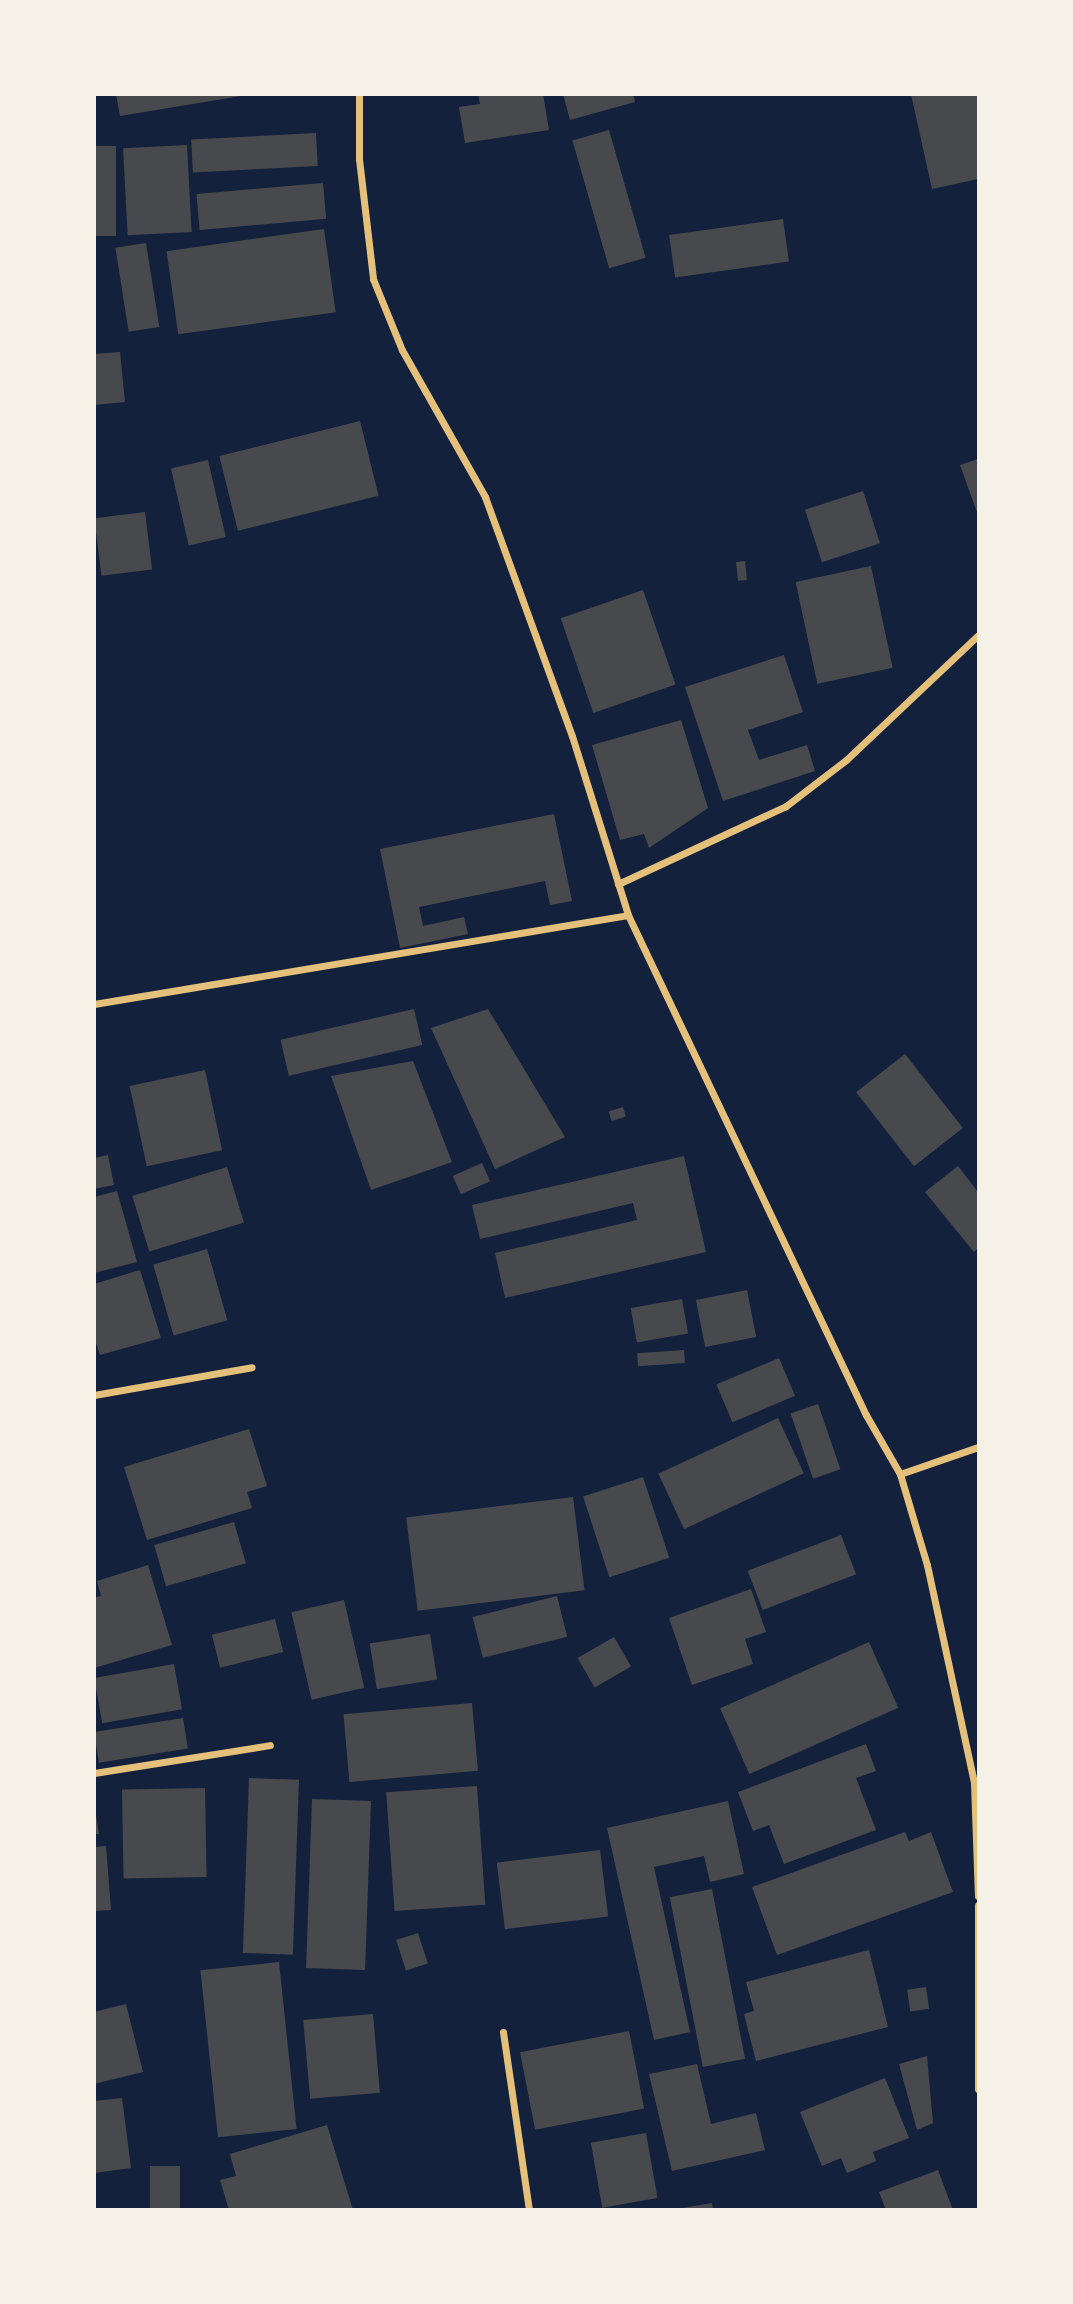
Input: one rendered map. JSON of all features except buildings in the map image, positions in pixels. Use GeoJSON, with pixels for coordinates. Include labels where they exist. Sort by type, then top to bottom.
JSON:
{"type":"FeatureCollection","features":[{"type":"Feature","properties":{"kind":"street"},"geometry":{"type":"LineString","coordinates":[[359,94],[359,159],[373,279],[402,350],[485,497],[572,736],[628,915],[866,1415],[900,1475],[927,1565],[974,1783],[978,1896]]}},
{"type":"Feature","properties":{"kind":"street"},"geometry":{"type":"LineString","coordinates":[[618,884],[786,806],[846,761],[978,635]]}},
{"type":"Feature","properties":{"kind":"street"},"geometry":{"type":"LineString","coordinates":[[94,1003],[628,915]]}},
{"type":"Feature","properties":{"kind":"street"},"geometry":{"type":"LineString","coordinates":[[94,1395],[252,1367]]}},
{"type":"Feature","properties":{"kind":"street"},"geometry":{"type":"LineString","coordinates":[[900,1475],[978,1447]]}},
{"type":"Feature","properties":{"kind":"street"},"geometry":{"type":"LineString","coordinates":[[94,1773],[270,1745]]}},
{"type":"Feature","properties":{"kind":"street"},"geometry":{"type":"LineString","coordinates":[[978,1905],[978,2089]]}},
{"type":"Feature","properties":{"kind":"street"},"geometry":{"type":"LineString","coordinates":[[503,2032],[529,2210]]}}]}
